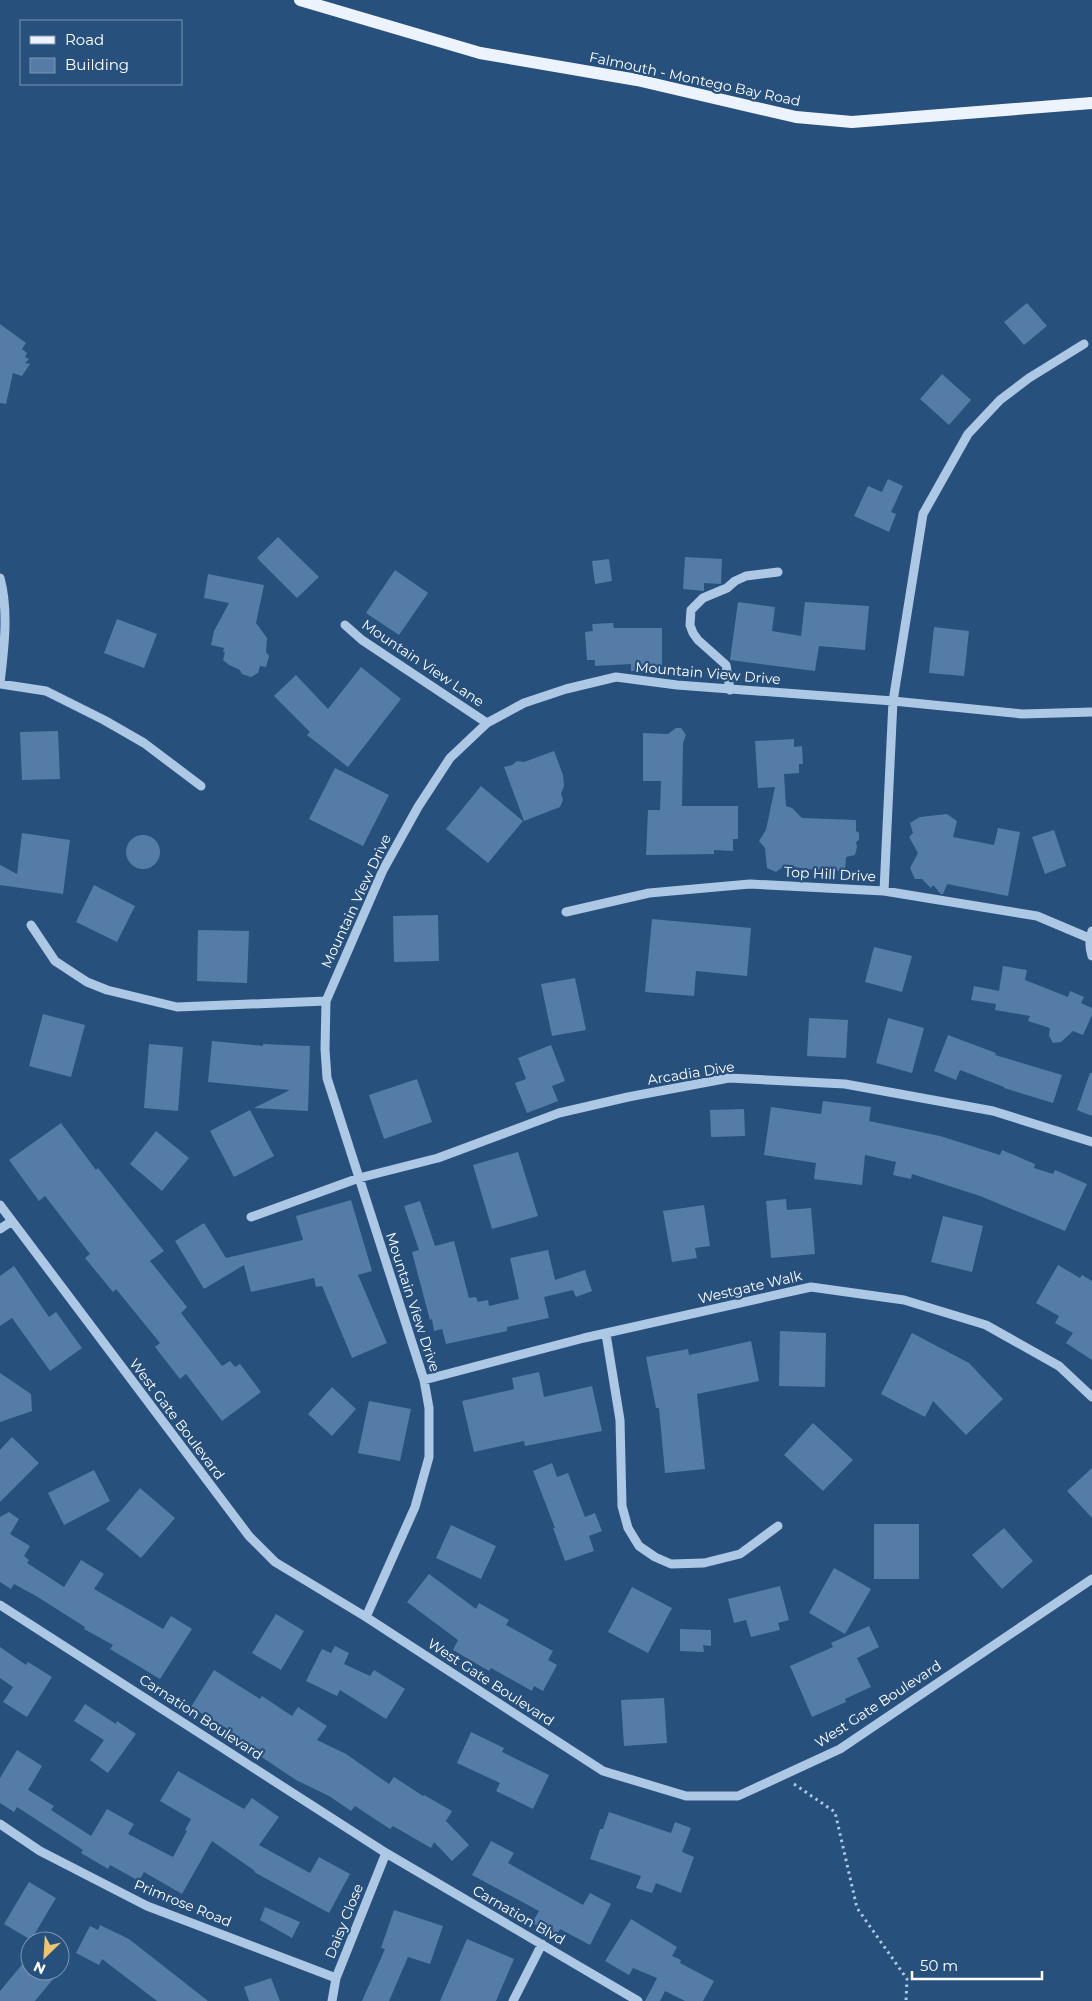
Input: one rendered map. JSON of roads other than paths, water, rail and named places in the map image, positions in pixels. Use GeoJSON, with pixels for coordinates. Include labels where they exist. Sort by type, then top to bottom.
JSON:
{"type":"FeatureCollection","features":[{"type":"Feature","properties":{"kind":"main road","name":"Falmouth - Montego Bay Road"},"geometry":{"type":"LineString","coordinates":[[300,0],[480,52],[636,80],[796,117],[852,122],[1092,104]]}},
{"type":"Feature","properties":{"kind":"street"},"geometry":{"type":"LineString","coordinates":[[884,891],[894,701],[922,514],[968,434],[994,407],[1029,378],[1084,344]]}},
{"type":"Feature","properties":{"kind":"street"},"geometry":{"type":"LineString","coordinates":[[730,690],[726,666],[693,633],[690,625],[691,610],[703,598],[727,588],[735,581],[746,576],[778,572]]}},
{"type":"Feature","properties":{"kind":"street"},"geometry":{"type":"LineString","coordinates":[[0,578],[5,643],[0,683],[46,691],[104,720],[144,742],[201,786]]}},
{"type":"Feature","properties":{"kind":"street","name":"Mountain View Lane"},"geometry":{"type":"LineString","coordinates":[[345,626],[362,640],[487,723]]}},
{"type":"Feature","properties":{"kind":"street","name":"Mountain View Drive"},"geometry":{"type":"LineString","coordinates":[[366,1617],[415,1507],[429,1456],[429,1408],[424,1380],[327,1078],[325,1049],[326,1001],[383,870],[418,807],[450,758],[487,723],[524,702],[566,689],[616,677],[730,690],[894,701],[1022,714],[1092,712]]}},
{"type":"Feature","properties":{"kind":"street","name":"Top Hill Drive"},"geometry":{"type":"LineString","coordinates":[[566,912],[649,893],[750,884],[884,891],[1037,916],[1091,934],[1090,950],[1092,956]]}},
{"type":"Feature","properties":{"kind":"street"},"geometry":{"type":"LineString","coordinates":[[31,925],[55,961],[87,982],[107,990],[178,1007],[326,1001]]}},
{"type":"Feature","properties":{"kind":"street","name":"Arcadia Dive"},"geometry":{"type":"LineString","coordinates":[[251,1217],[359,1178],[438,1158],[559,1113],[628,1097],[729,1078],[854,1086],[993,1111],[1092,1142]]}},
{"type":"Feature","properties":{"kind":"street","name":"West Gate Boulevard"},"geometry":{"type":"LineString","coordinates":[[0,1205],[249,1536],[274,1562],[366,1617],[602,1771],[686,1796],[738,1796],[840,1748],[1092,1579]]}},
{"type":"Feature","properties":{"kind":"street"},"geometry":{"type":"LineString","coordinates":[[0,1229],[12,1222]]}},
{"type":"Feature","properties":{"kind":"street","name":"Westgate Walk"},"geometry":{"type":"LineString","coordinates":[[424,1380],[606,1334],[811,1287],[904,1300],[986,1325],[1059,1366],[1092,1397]]}},
{"type":"Feature","properties":{"kind":"street"},"geometry":{"type":"LineString","coordinates":[[606,1334],[620,1420],[622,1506],[628,1528],[639,1546],[655,1557],[671,1564],[704,1563],[740,1554],[778,1526]]}},
{"type":"Feature","properties":{"kind":"street","name":"Carnation Boulevard"},"geometry":{"type":"LineString","coordinates":[[0,1605],[386,1853]]}},
{"type":"Feature","properties":{"kind":"street","name":"Primrose Road"},"geometry":{"type":"LineString","coordinates":[[0,1824],[40,1852],[147,1906],[336,1978]]}},
{"type":"Feature","properties":{"kind":"street","name":"Carnation Blvd"},"geometry":{"type":"LineString","coordinates":[[386,1853],[638,2001]]}},
{"type":"Feature","properties":{"kind":"street","name":"Daisy Close"},"geometry":{"type":"LineString","coordinates":[[332,2001],[336,1978],[386,1853]]}},
{"type":"Feature","properties":{"kind":"street"},"geometry":{"type":"LineString","coordinates":[[513,2001],[542,1944]]}}]}
